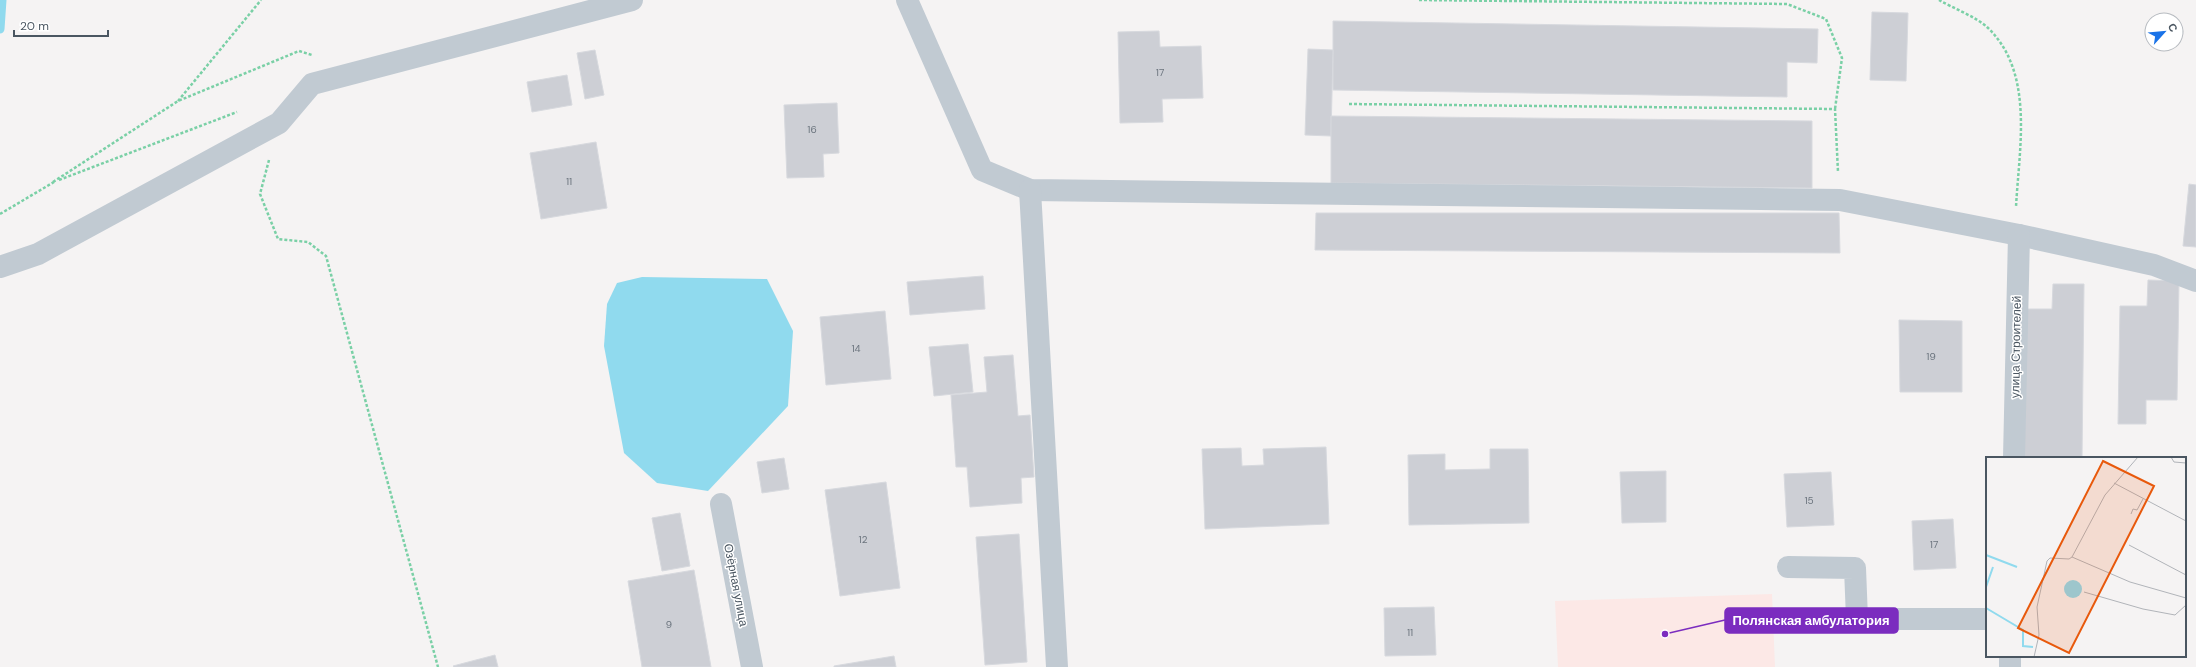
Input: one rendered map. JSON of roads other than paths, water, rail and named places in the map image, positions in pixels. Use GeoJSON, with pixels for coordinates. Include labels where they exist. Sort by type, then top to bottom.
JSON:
{"type":"FeatureCollection","features":[{"type":"Feature","properties":{"kind":"street"},"geometry":{"type":"LineString","coordinates":[[0,267],[38,254],[279,123],[312,84],[632,0]]}},
{"type":"Feature","properties":{"kind":"street"},"geometry":{"type":"LineString","coordinates":[[907,0],[982,170],[1030,190],[1840,200],[2019,235],[2154,265],[2196,281]]}},
{"type":"Feature","properties":{"kind":"street"},"geometry":{"type":"LineString","coordinates":[[1030,190],[1057,667]]}},
{"type":"Feature","properties":{"kind":"street","name":"улица Строителей"},"geometry":{"type":"LineString","coordinates":[[2014,457],[2019,235]]}},
{"type":"Feature","properties":{"kind":"street","name":"Озёрная улица"},"geometry":{"type":"LineString","coordinates":[[721,504],[752,667]]}},
{"type":"Feature","properties":{"kind":"street"},"geometry":{"type":"LineString","coordinates":[[1788,567],[1855,568],[1856,619],[1986,619]]}},
{"type":"Feature","properties":{"kind":"water"},"geometry":{"type":"Polygon","coordinates":[[[642,277],[767,279],[793,331],[788,406],[708,491],[657,483],[624,453],[604,346],[607,304],[617,283],[642,277]]]}},
{"type":"Feature","properties":{"kind":"waterway"},"geometry":{"type":"LineString","coordinates":[[0,29],[2,0]]}},
{"type":"Feature","properties":{"kind":"place","name":"Полянская амбулатория"},"geometry":{"type":"Point","coordinates":[1665,634]}}]}
